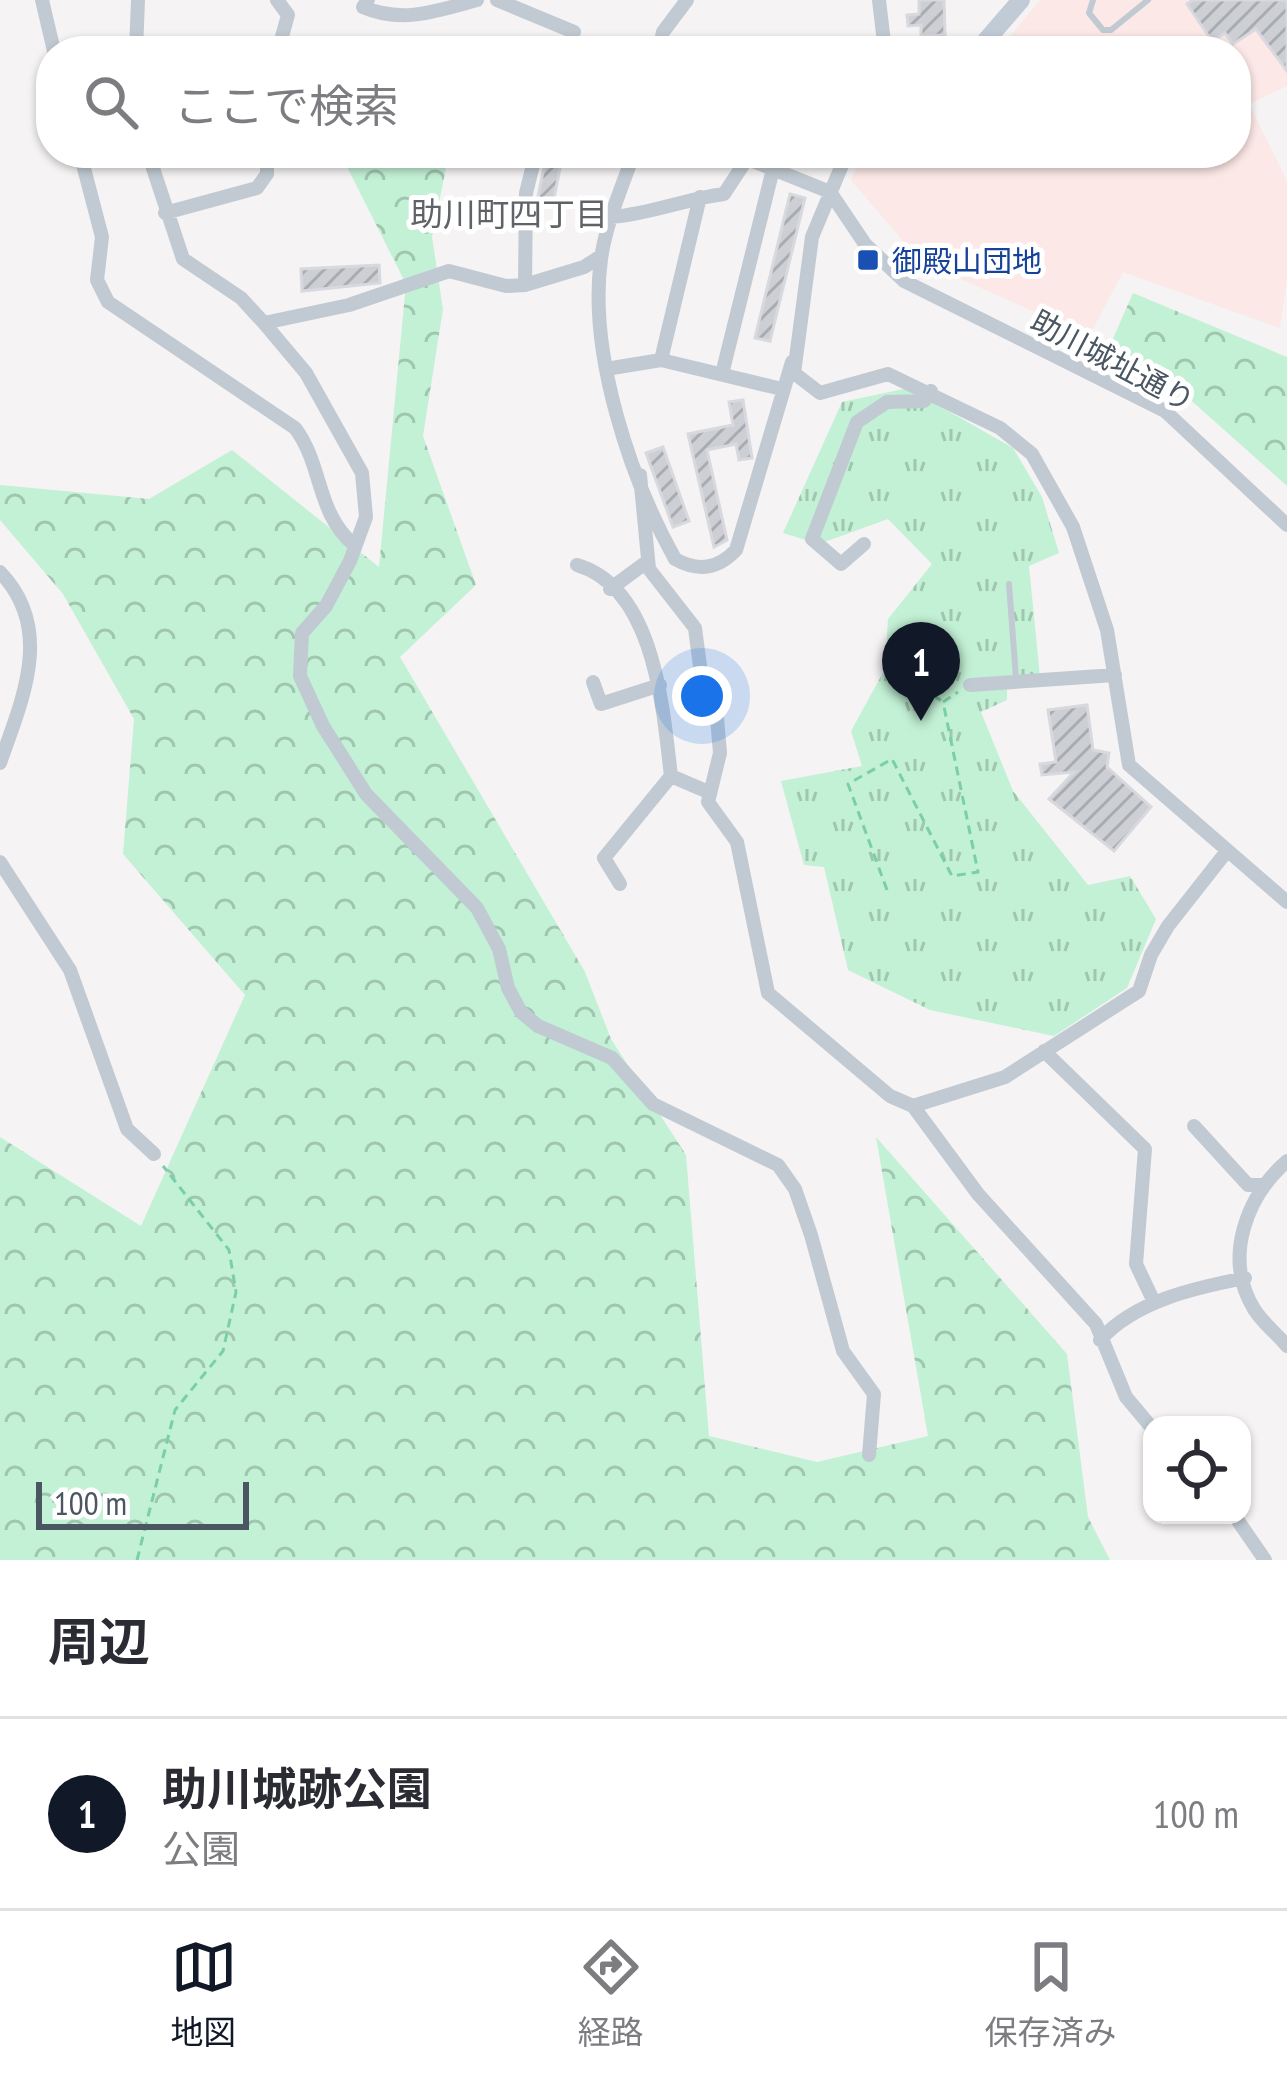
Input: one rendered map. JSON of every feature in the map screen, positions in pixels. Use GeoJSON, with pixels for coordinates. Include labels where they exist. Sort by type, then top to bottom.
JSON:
{"type":"FeatureCollection","features":[{"type":"Feature","properties":{"kind":"street"},"geometry":{"type":"LineString","coordinates":[[42,0],[50,36]]}},
{"type":"Feature","properties":{"kind":"street"},"geometry":{"type":"LineString","coordinates":[[137,36],[138,0]]}},
{"type":"Feature","properties":{"kind":"street"},"geometry":{"type":"LineString","coordinates":[[277,0],[288,15],[282,36]]}},
{"type":"Feature","properties":{"kind":"street"},"geometry":{"type":"LineString","coordinates":[[368,0],[363,7],[385,16],[424,15],[477,0]]}},
{"type":"Feature","properties":{"kind":"street"},"geometry":{"type":"LineString","coordinates":[[496,0],[574,32]]}},
{"type":"Feature","properties":{"kind":"street"},"geometry":{"type":"LineString","coordinates":[[662,36],[687,0]]}},
{"type":"Feature","properties":{"kind":"street"},"geometry":{"type":"LineString","coordinates":[[879,0],[883,36]]}},
{"type":"Feature","properties":{"kind":"street"},"geometry":{"type":"LineString","coordinates":[[990,36],[1021,0]]}},
{"type":"Feature","properties":{"kind":"street"},"geometry":{"type":"LineString","coordinates":[[84,168],[102,237],[97,280],[108,302],[295,428],[309,447],[332,527],[352,544]]}},
{"type":"Feature","properties":{"kind":"street"},"geometry":{"type":"LineString","coordinates":[[152,168],[183,259],[241,298],[265,322],[306,373],[362,473],[366,517],[352,544],[350,562],[326,606],[302,633],[300,676],[323,726],[367,794],[477,908],[499,949],[520,1012],[538,1026],[613,1058],[653,1104],[778,1165],[794,1189],[811,1235],[843,1351],[874,1394],[869,1455]]}},
{"type":"Feature","properties":{"kind":"street"},"geometry":{"type":"LineString","coordinates":[[165,213],[257,188],[267,168]]}},
{"type":"Feature","properties":{"kind":"street"},"geometry":{"type":"LineString","coordinates":[[525,285],[526,193],[532,168]]}},
{"type":"Feature","properties":{"kind":"street"},"geometry":{"type":"LineString","coordinates":[[629,168],[601,256],[598,310],[605,369],[640,475],[675,560],[700,568],[726,560],[742,538],[792,362],[812,237],[841,168]]}},
{"type":"Feature","properties":{"kind":"street"},"geometry":{"type":"LineString","coordinates":[[612,217],[644,215],[724,194],[735,168]]}},
{"type":"Feature","properties":{"kind":"street"},"geometry":{"type":"LineString","coordinates":[[722,374],[773,169],[830,193]]}},
{"type":"Feature","properties":{"kind":"street","name":"助川城址通り"},"geometry":{"type":"LineString","coordinates":[[830,193],[865,244],[904,280],[1165,410],[1287,525]]}},
{"type":"Feature","properties":{"kind":"street"},"geometry":{"type":"LineString","coordinates":[[661,360],[700,197]]}},
{"type":"Feature","properties":{"kind":"street"},"geometry":{"type":"LineString","coordinates":[[265,322],[349,305],[449,272],[506,286],[525,285],[584,267],[601,256]]}},
{"type":"Feature","properties":{"kind":"street"},"geometry":{"type":"LineString","coordinates":[[605,369],[661,360],[782,389]]}},
{"type":"Feature","properties":{"kind":"street"},"geometry":{"type":"LineString","coordinates":[[792,362],[801,383],[820,393],[888,374],[1000,428],[1032,454],[1055,488],[1107,630],[1129,766],[1287,902]]}},
{"type":"Feature","properties":{"kind":"street"},"geometry":{"type":"LineString","coordinates":[[864,544],[841,565],[812,539],[850,433],[879,405],[924,401],[931,391]]}},
{"type":"Feature","properties":{"kind":"street"},"geometry":{"type":"LineString","coordinates":[[640,475],[647,562],[695,628],[703,689],[717,718],[720,753],[706,791],[708,802],[737,842],[768,993],[890,1096],[913,1106],[978,1194],[1096,1324],[1126,1397],[1143,1417]]}},
{"type":"Feature","properties":{"kind":"street"},"geometry":{"type":"LineString","coordinates":[[610,589],[647,562]]}},
{"type":"Feature","properties":{"kind":"street"},"geometry":{"type":"LineString","coordinates":[[577,565],[599,572],[650,645],[660,685],[671,776],[604,858],[620,884]]}},
{"type":"Feature","properties":{"kind":"street"},"geometry":{"type":"LineString","coordinates":[[0,572],[14,587],[30,645],[28,687],[0,763]]}},
{"type":"Feature","properties":{"kind":"street"},"geometry":{"type":"LineString","coordinates":[[970,685],[1115,675]]}},
{"type":"Feature","properties":{"kind":"street"},"geometry":{"type":"LineString","coordinates":[[593,682],[601,704],[660,685]]}},
{"type":"Feature","properties":{"kind":"street"},"geometry":{"type":"LineString","coordinates":[[671,776],[706,791]]}},
{"type":"Feature","properties":{"kind":"street"},"geometry":{"type":"LineString","coordinates":[[913,1106],[1005,1077],[1139,991],[1168,926],[1227,851]]}},
{"type":"Feature","properties":{"kind":"street"},"geometry":{"type":"LineString","coordinates":[[0,862],[70,970],[127,1129],[154,1154]]}},
{"type":"Feature","properties":{"kind":"street"},"geometry":{"type":"LineString","coordinates":[[1045,1051],[1145,1149],[1136,1264],[1154,1302]]}},
{"type":"Feature","properties":{"kind":"street"},"geometry":{"type":"LineString","coordinates":[[1194,1126],[1248,1185],[1262,1185]]}},
{"type":"Feature","properties":{"kind":"street"},"geometry":{"type":"LineString","coordinates":[[1287,1161],[1262,1185],[1241,1230],[1253,1308],[1287,1346]]}},
{"type":"Feature","properties":{"kind":"street"},"geometry":{"type":"LineString","coordinates":[[1100,1340],[1112,1326],[1154,1302],[1245,1278]]}},
{"type":"Feature","properties":{"kind":"street"},"geometry":{"type":"LineString","coordinates":[[1240,1524],[1265,1560]]}},
{"type":"Feature","properties":{"kind":"lane"},"geometry":{"type":"LineString","coordinates":[[1093,0],[1089,13],[1103,30],[1111,30],[1148,0]]}},
{"type":"Feature","properties":{"kind":"lane"},"geometry":{"type":"LineString","coordinates":[[1009,584],[1016,682]]}},
{"type":"Feature","properties":{"kind":"path"},"geometry":{"type":"LineString","coordinates":[[887,890],[848,784],[892,759],[952,876],[977,872],[943,702],[895,672]]}},
{"type":"Feature","properties":{"kind":"path"},"geometry":{"type":"LineString","coordinates":[[943,702],[970,685]]}},
{"type":"Feature","properties":{"kind":"path"},"geometry":{"type":"LineString","coordinates":[[137,1560],[175,1410],[223,1351],[236,1292],[221,1237],[154,1154]]}},
{"type":"Feature","properties":{"kind":"shaded area"},"geometry":{"type":"Polygon","coordinates":[[[1040,0],[1287,0],[1287,86],[1251,103],[1251,36],[1010,36],[1040,0]]]}},
{"type":"Feature","properties":{"kind":"shaded area"},"geometry":{"type":"Polygon","coordinates":[[[1251,108],[1287,181],[1287,278],[1280,328],[1123,272],[1089,336],[920,261],[851,180],[856,168],[1251,168],[1251,108]]]}},
{"type":"Feature","properties":{"kind":"green space"},"geometry":{"type":"Polygon","coordinates":[[[348,168],[446,168],[432,237],[443,309],[423,436],[476,585],[400,657],[585,972],[611,1039],[686,1155],[709,1436],[817,1462],[928,1436],[876,1137],[1067,1354],[1088,1517],[1110,1560],[0,1560],[0,1137],[141,1226],[245,995],[123,854],[134,719],[63,594],[0,520],[0,485],[149,499],[232,450],[379,567],[406,284],[348,168]]]}},
{"type":"Feature","properties":{"kind":"green space"},"geometry":{"type":"Polygon","coordinates":[[[1133,293],[1287,357],[1287,486],[1176,387],[1104,359],[1133,293]]]}},
{"type":"Feature","properties":{"kind":"green space"},"geometry":{"type":"Polygon","coordinates":[[[908,388],[1013,448],[1042,497],[1059,553],[1029,566],[1041,687],[1007,688],[1007,700],[981,712],[1013,791],[1088,885],[1130,876],[1156,919],[1127,988],[1054,1036],[930,1010],[848,970],[824,867],[804,865],[781,781],[862,766],[851,731],[885,669],[888,619],[932,564],[888,519],[819,544],[783,533],[842,402],[908,388]]]}},
{"type":"Feature","properties":{"kind":"building"},"geometry":{"type":"Polygon","coordinates":[[[919,0],[944,0],[945,35],[921,36],[921,25],[908,26],[907,15],[919,14],[919,0]]]}},
{"type":"Feature","properties":{"kind":"building"},"geometry":{"type":"Polygon","coordinates":[[[1193,0],[1287,0],[1287,71],[1256,29],[1245,36],[1209,36],[1187,4],[1193,0]]]}},
{"type":"Feature","properties":{"kind":"building"},"geometry":{"type":"Polygon","coordinates":[[[544,168],[560,168],[553,204],[537,201],[544,168]]]}},
{"type":"Feature","properties":{"kind":"building"},"geometry":{"type":"Polygon","coordinates":[[[790,194],[805,198],[770,341],[755,338],[790,194]]]}},
{"type":"Feature","properties":{"kind":"building"},"geometry":{"type":"Polygon","coordinates":[[[379,265],[380,283],[302,291],[301,269],[379,265]]]}},
{"type":"Feature","properties":{"kind":"building"},"geometry":{"type":"Polygon","coordinates":[[[743,400],[752,458],[739,460],[736,444],[707,450],[727,540],[714,547],[688,434],[733,425],[729,402],[743,400]]]}},
{"type":"Feature","properties":{"kind":"building"},"geometry":{"type":"Polygon","coordinates":[[[663,447],[689,521],[673,527],[646,453],[663,447]]]}},
{"type":"Feature","properties":{"kind":"building"},"geometry":{"type":"Polygon","coordinates":[[[1087,705],[1093,750],[1109,753],[1107,767],[1151,807],[1114,851],[1049,799],[1074,772],[1042,775],[1040,764],[1056,762],[1048,710],[1087,705]]]}},
{"type":"Feature","properties":{"kind":"place","name":"御殿山団地"},"geometry":{"type":"Point","coordinates":[868,260]}},
{"type":"Feature","properties":{"kind":"place","name":"助川城跡公園"},"geometry":{"type":"Point","coordinates":[921,721]}},
{"type":"Feature","properties":{"kind":"district","name":"助川町四丁目"},"geometry":{"type":"Point","coordinates":[509,213]}}]}
